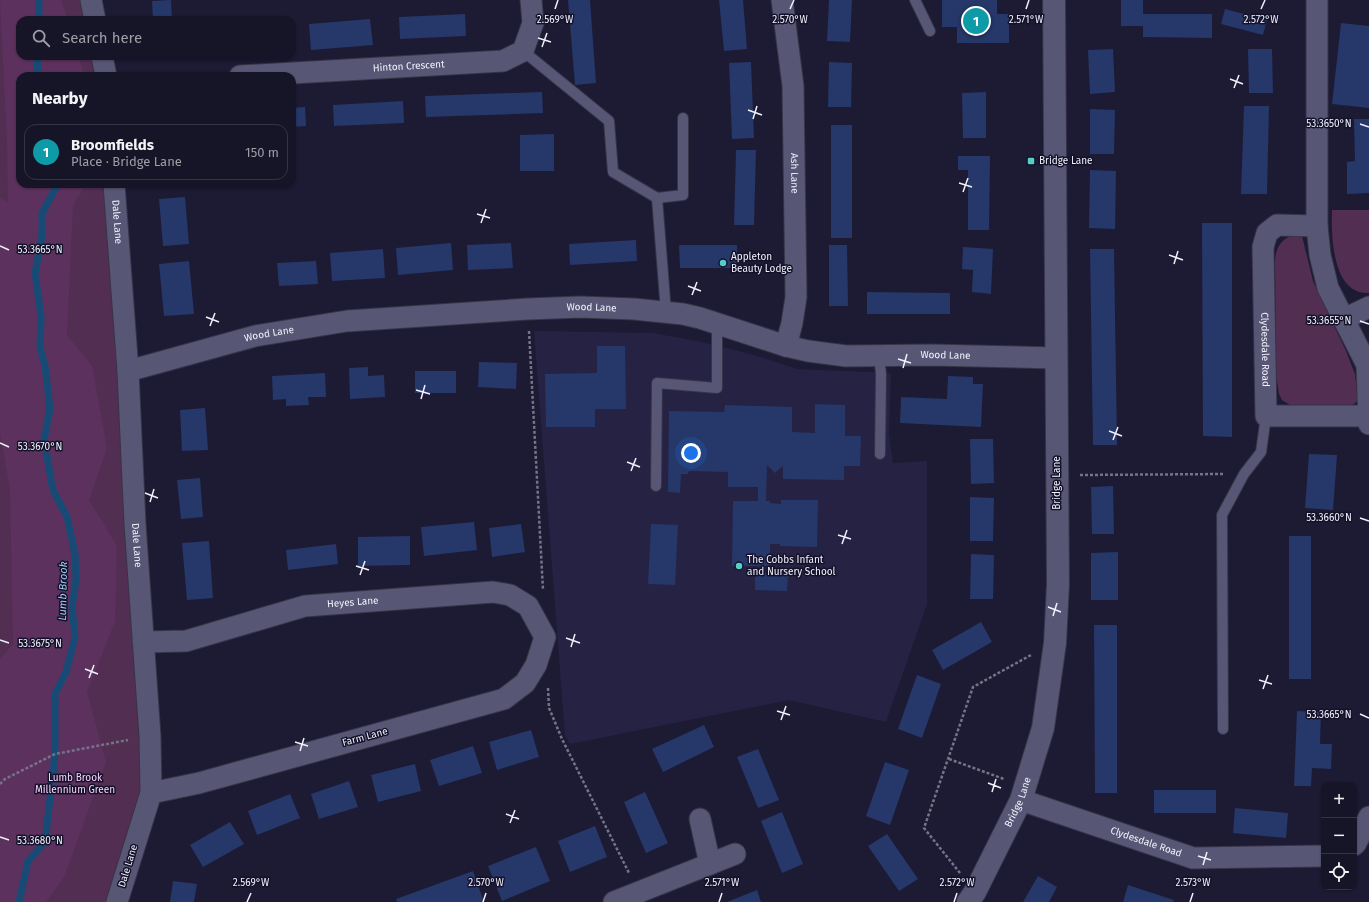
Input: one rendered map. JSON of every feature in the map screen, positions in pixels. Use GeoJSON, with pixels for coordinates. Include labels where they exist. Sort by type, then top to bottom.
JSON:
{"type":"FeatureCollection","features":[{"type":"Feature","properties":{"kind":"street"},"geometry":{"type":"LineString","coordinates":[[91,0],[94,16]]}},
{"type":"Feature","properties":{"kind":"street"},"geometry":{"type":"LineString","coordinates":[[523,51],[532,23],[531,0]]}},
{"type":"Feature","properties":{"kind":"street","name":"Ash Lane"},"geometry":{"type":"LineString","coordinates":[[782,0],[793,86],[796,297],[786,346]]}},
{"type":"Feature","properties":{"kind":"street","name":"Bridge Lane"},"geometry":{"type":"LineString","coordinates":[[972,897],[1023,793],[1043,728],[1054,643],[1058,584],[1054,0]]}},
{"type":"Feature","properties":{"kind":"street"},"geometry":{"type":"LineString","coordinates":[[1317,0],[1317,226],[1320,255],[1328,288],[1367,364],[1369,424]]}},
{"type":"Feature","properties":{"kind":"street","name":"Hinton Crescent"},"geometry":{"type":"LineString","coordinates":[[296,73],[503,60],[523,51]]}},
{"type":"Feature","properties":{"kind":"street"},"geometry":{"type":"LineString","coordinates":[[103,60],[105,72]]}},
{"type":"Feature","properties":{"kind":"street","name":"Dale Lane"},"geometry":{"type":"LineString","coordinates":[[114,188],[128,371],[135,524],[150,736],[151,793],[117,902]]}},
{"type":"Feature","properties":{"kind":"street","name":"Clydesdale Road"},"geometry":{"type":"LineString","coordinates":[[1266,416],[1263,247],[1267,233],[1277,225],[1317,226]]}},
{"type":"Feature","properties":{"kind":"street","name":"Wood Lane"},"geometry":{"type":"LineString","coordinates":[[128,371],[255,336],[347,321],[528,308],[580,307],[666,312],[695,317],[786,346],[808,351],[846,356],[931,355],[1056,358]]}},
{"type":"Feature","properties":{"kind":"street"},"geometry":{"type":"LineString","coordinates":[[1344,319],[1369,307]]}},
{"type":"Feature","properties":{"kind":"street"},"geometry":{"type":"LineString","coordinates":[[1266,416],[1369,416]]}},
{"type":"Feature","properties":{"kind":"street","name":"Heyes Lane"},"geometry":{"type":"LineString","coordinates":[[143,642],[186,641],[305,606],[493,592],[510,595],[528,606],[545,636]]}},
{"type":"Feature","properties":{"kind":"street","name":"Farm Lane"},"geometry":{"type":"LineString","coordinates":[[151,793],[199,783],[504,699],[525,683],[536,665],[545,636]]}},
{"type":"Feature","properties":{"kind":"street","name":"Clydesdale Road"},"geometry":{"type":"LineString","coordinates":[[1023,793],[1193,858],[1321,856]]}},
{"type":"Feature","properties":{"kind":"street"},"geometry":{"type":"LineString","coordinates":[[1357,841],[1369,817]]}},
{"type":"Feature","properties":{"kind":"street"},"geometry":{"type":"LineString","coordinates":[[700,819],[710,864]]}},
{"type":"Feature","properties":{"kind":"street"},"geometry":{"type":"LineString","coordinates":[[614,902],[735,854]]}},
{"type":"Feature","properties":{"kind":"lane"},"geometry":{"type":"LineString","coordinates":[[915,0],[930,31]]}},
{"type":"Feature","properties":{"kind":"lane"},"geometry":{"type":"LineString","coordinates":[[523,51],[609,121],[613,172],[657,198],[683,195],[683,118]]}},
{"type":"Feature","properties":{"kind":"lane"},"geometry":{"type":"LineString","coordinates":[[657,198],[666,312]]}},
{"type":"Feature","properties":{"kind":"lane"},"geometry":{"type":"LineString","coordinates":[[656,486],[657,383],[717,388],[717,324]]}},
{"type":"Feature","properties":{"kind":"lane"},"geometry":{"type":"LineString","coordinates":[[879,355],[880,454]]}},
{"type":"Feature","properties":{"kind":"lane"},"geometry":{"type":"LineString","coordinates":[[1223,729],[1222,515],[1244,474],[1261,452],[1266,416]]}},
{"type":"Feature","properties":{"kind":"path"},"geometry":{"type":"LineString","coordinates":[[528,308],[543,598]]}},
{"type":"Feature","properties":{"kind":"path"},"geometry":{"type":"LineString","coordinates":[[1057,475],[1244,474]]}},
{"type":"Feature","properties":{"kind":"path"},"geometry":{"type":"LineString","coordinates":[[972,897],[924,828],[973,687],[1054,643]]}},
{"type":"Feature","properties":{"kind":"path"},"geometry":{"type":"LineString","coordinates":[[548,684],[549,708],[562,739],[638,892]]}},
{"type":"Feature","properties":{"kind":"path"},"geometry":{"type":"LineString","coordinates":[[0,784],[5,779],[55,754],[150,736]]}},
{"type":"Feature","properties":{"kind":"path"},"geometry":{"type":"LineString","coordinates":[[949,759],[1023,793]]}},
{"type":"Feature","properties":{"kind":"shaded area","name":"The Cobbs Infant and Nursery School"},"geometry":{"type":"Polygon","coordinates":[[[534,331],[653,333],[702,342],[754,355],[797,369],[891,373],[889,433],[893,463],[927,461],[927,604],[886,722],[789,700],[570,744],[565,736],[534,331]]]}},
{"type":"Feature","properties":{"kind":"green space","name":"Lumb Brook Millennium Green"},"geometry":{"type":"Polygon","coordinates":[[[0,0],[91,0],[92,16],[16,16],[16,60],[95,60],[97,72],[16,72],[16,188],[105,188],[151,793],[117,902],[0,902],[0,0]]]}},
{"type":"Feature","properties":{"kind":"green space","name":"Lumb Brook Millennium Green"},"geometry":{"type":"Polygon","coordinates":[[[0,0],[61,0],[67,16],[16,16],[16,60],[80,60],[83,72],[16,72],[16,188],[84,188],[73,205],[67,335],[92,366],[107,448],[89,500],[117,546],[115,621],[87,692],[106,762],[64,877],[46,902],[0,902],[0,659],[13,644],[10,490],[0,432],[0,197],[8,202],[7,143],[0,0]]]}},
{"type":"Feature","properties":{"kind":"green space"},"geometry":{"type":"Polygon","coordinates":[[[1332,210],[1369,210],[1369,293],[1357,291],[1347,284],[1341,274],[1336,262],[1332,234],[1332,210]]]}},
{"type":"Feature","properties":{"kind":"green space"},"geometry":{"type":"Polygon","coordinates":[[[1290,236],[1302,236],[1313,281],[1346,351],[1355,374],[1358,398],[1357,402],[1352,405],[1300,407],[1290,405],[1282,400],[1279,394],[1276,375],[1275,261],[1279,246],[1290,236]]]}},
{"type":"Feature","properties":{"kind":"building"},"geometry":{"type":"Polygon","coordinates":[[[171,0],[172,16],[153,16],[152,1],[171,0]]]}},
{"type":"Feature","properties":{"kind":"building"},"geometry":{"type":"Polygon","coordinates":[[[568,0],[590,0],[596,83],[575,85],[568,0]]]}},
{"type":"Feature","properties":{"kind":"building"},"geometry":{"type":"Polygon","coordinates":[[[719,0],[743,0],[747,49],[724,51],[719,0]]]}},
{"type":"Feature","properties":{"kind":"building"},"geometry":{"type":"Polygon","coordinates":[[[829,0],[852,0],[850,42],[827,41],[829,0]]]}},
{"type":"Feature","properties":{"kind":"building"},"geometry":{"type":"Polygon","coordinates":[[[942,0],[997,0],[997,14],[1009,14],[1009,43],[957,43],[957,27],[942,27],[942,0]]]}},
{"type":"Feature","properties":{"kind":"building"},"geometry":{"type":"Polygon","coordinates":[[[1121,0],[1143,0],[1143,14],[1212,14],[1212,38],[1143,37],[1143,26],[1121,26],[1121,0]]]}},
{"type":"Feature","properties":{"kind":"building"},"geometry":{"type":"Polygon","coordinates":[[[1225,9],[1267,20],[1263,35],[1221,24],[1225,9]]]}},
{"type":"Feature","properties":{"kind":"building"},"geometry":{"type":"Polygon","coordinates":[[[465,14],[466,36],[400,39],[399,17],[465,14]]]}},
{"type":"Feature","properties":{"kind":"building"},"geometry":{"type":"Polygon","coordinates":[[[370,19],[373,45],[311,50],[309,24],[370,19]]]}},
{"type":"Feature","properties":{"kind":"building"},"geometry":{"type":"Polygon","coordinates":[[[1341,23],[1369,26],[1369,108],[1332,104],[1341,23]]]}},
{"type":"Feature","properties":{"kind":"building"},"geometry":{"type":"Polygon","coordinates":[[[1113,49],[1115,92],[1090,94],[1088,50],[1113,49]]]}},
{"type":"Feature","properties":{"kind":"building"},"geometry":{"type":"Polygon","coordinates":[[[1248,49],[1272,49],[1273,93],[1249,93],[1248,49]]]}},
{"type":"Feature","properties":{"kind":"building"},"geometry":{"type":"Polygon","coordinates":[[[751,62],[754,138],[732,139],[729,63],[751,62]]]}},
{"type":"Feature","properties":{"kind":"building"},"geometry":{"type":"Polygon","coordinates":[[[829,62],[852,63],[851,107],[828,107],[829,62]]]}},
{"type":"Feature","properties":{"kind":"building"},"geometry":{"type":"Polygon","coordinates":[[[542,92],[543,113],[426,117],[425,96],[542,92]]]}},
{"type":"Feature","properties":{"kind":"building"},"geometry":{"type":"Polygon","coordinates":[[[986,92],[986,138],[963,138],[962,93],[986,92]]]}},
{"type":"Feature","properties":{"kind":"building"},"geometry":{"type":"Polygon","coordinates":[[[403,101],[404,123],[334,126],[333,105],[403,101]]]}},
{"type":"Feature","properties":{"kind":"building"},"geometry":{"type":"Polygon","coordinates":[[[1244,106],[1269,106],[1267,194],[1241,194],[1244,106]]]}},
{"type":"Feature","properties":{"kind":"building"},"geometry":{"type":"Polygon","coordinates":[[[305,107],[306,126],[296,127],[296,108],[305,107]]]}},
{"type":"Feature","properties":{"kind":"building"},"geometry":{"type":"Polygon","coordinates":[[[1090,109],[1115,110],[1114,154],[1090,154],[1090,109]]]}},
{"type":"Feature","properties":{"kind":"building"},"geometry":{"type":"Polygon","coordinates":[[[1354,119],[1369,119],[1369,193],[1347,194],[1347,162],[1355,161],[1354,119]]]}},
{"type":"Feature","properties":{"kind":"building"},"geometry":{"type":"Polygon","coordinates":[[[831,125],[852,125],[852,238],[831,238],[831,125]]]}},
{"type":"Feature","properties":{"kind":"building"},"geometry":{"type":"Polygon","coordinates":[[[554,134],[554,171],[520,171],[520,135],[554,134]]]}},
{"type":"Feature","properties":{"kind":"building"},"geometry":{"type":"Polygon","coordinates":[[[736,150],[756,150],[754,225],[734,225],[736,150]]]}},
{"type":"Feature","properties":{"kind":"building"},"geometry":{"type":"Polygon","coordinates":[[[958,156],[990,156],[989,230],[968,230],[968,170],[958,170],[958,156]]]}},
{"type":"Feature","properties":{"kind":"building"},"geometry":{"type":"Polygon","coordinates":[[[1090,170],[1116,171],[1115,229],[1089,228],[1090,170]]]}},
{"type":"Feature","properties":{"kind":"building"},"geometry":{"type":"Polygon","coordinates":[[[185,197],[189,244],[163,246],[159,199],[185,197]]]}},
{"type":"Feature","properties":{"kind":"building"},"geometry":{"type":"Polygon","coordinates":[[[1202,223],[1232,223],[1232,437],[1203,436],[1202,223]]]}},
{"type":"Feature","properties":{"kind":"building"},"geometry":{"type":"Polygon","coordinates":[[[636,240],[637,261],[570,265],[569,244],[636,240]]]}},
{"type":"Feature","properties":{"kind":"building"},"geometry":{"type":"Polygon","coordinates":[[[451,243],[453,270],[398,275],[396,248],[451,243]]]}},
{"type":"Feature","properties":{"kind":"building"},"geometry":{"type":"Polygon","coordinates":[[[511,243],[513,268],[468,270],[467,245],[511,243]]]}},
{"type":"Feature","properties":{"kind":"building"},"geometry":{"type":"Polygon","coordinates":[[[679,245],[737,245],[737,268],[680,268],[679,245]]]}},
{"type":"Feature","properties":{"kind":"building"},"geometry":{"type":"Polygon","coordinates":[[[829,245],[847,245],[848,306],[829,306],[829,245]]]}},
{"type":"Feature","properties":{"kind":"building"},"geometry":{"type":"Polygon","coordinates":[[[963,247],[993,249],[991,294],[972,292],[973,270],[962,269],[963,247]]]}},
{"type":"Feature","properties":{"kind":"building"},"geometry":{"type":"Polygon","coordinates":[[[383,249],[385,278],[332,281],[330,253],[383,249]]]}},
{"type":"Feature","properties":{"kind":"building"},"geometry":{"type":"Polygon","coordinates":[[[1090,249],[1114,249],[1117,445],[1093,445],[1090,249]]]}},
{"type":"Feature","properties":{"kind":"building"},"geometry":{"type":"Polygon","coordinates":[[[189,261],[194,314],[164,316],[159,264],[189,261]]]}},
{"type":"Feature","properties":{"kind":"building"},"geometry":{"type":"Polygon","coordinates":[[[316,261],[318,284],[279,286],[277,263],[316,261]]]}},
{"type":"Feature","properties":{"kind":"building"},"geometry":{"type":"Polygon","coordinates":[[[867,292],[950,293],[950,314],[867,314],[867,292]]]}},
{"type":"Feature","properties":{"kind":"building"},"geometry":{"type":"Polygon","coordinates":[[[597,346],[625,346],[626,409],[595,409],[595,427],[546,427],[545,374],[597,373],[597,346]]]}},
{"type":"Feature","properties":{"kind":"building"},"geometry":{"type":"Polygon","coordinates":[[[479,362],[517,363],[516,389],[478,387],[479,362]]]}},
{"type":"Feature","properties":{"kind":"building"},"geometry":{"type":"Polygon","coordinates":[[[368,367],[368,376],[384,375],[385,397],[350,399],[349,368],[368,367]]]}},
{"type":"Feature","properties":{"kind":"building"},"geometry":{"type":"Polygon","coordinates":[[[415,371],[456,371],[456,393],[415,393],[415,371]]]}},
{"type":"Feature","properties":{"kind":"building"},"geometry":{"type":"Polygon","coordinates":[[[325,373],[326,397],[308,397],[309,405],[286,406],[286,399],[273,400],[272,376],[325,373]]]}},
{"type":"Feature","properties":{"kind":"building"},"geometry":{"type":"Polygon","coordinates":[[[948,376],[973,377],[973,384],[983,384],[981,427],[900,423],[901,397],[947,399],[948,376]]]}},
{"type":"Feature","properties":{"kind":"building"},"geometry":{"type":"Polygon","coordinates":[[[815,404],[845,405],[845,436],[861,436],[860,466],[844,466],[844,480],[783,479],[783,466],[775,473],[767,465],[766,501],[781,504],[781,500],[818,500],[817,547],[780,546],[780,544],[770,544],[770,566],[732,566],[733,501],[758,501],[758,487],[728,487],[728,472],[689,471],[688,474],[681,474],[680,493],[668,492],[669,411],[724,412],[725,405],[792,407],[792,432],[815,433],[815,404]]]}},
{"type":"Feature","properties":{"kind":"building"},"geometry":{"type":"Polygon","coordinates":[[[205,408],[208,450],[182,451],[180,410],[205,408]]]}},
{"type":"Feature","properties":{"kind":"building"},"geometry":{"type":"Polygon","coordinates":[[[970,439],[993,439],[994,483],[971,484],[970,439]]]}},
{"type":"Feature","properties":{"kind":"building"},"geometry":{"type":"Polygon","coordinates":[[[1309,454],[1337,455],[1333,510],[1305,508],[1309,454]]]}},
{"type":"Feature","properties":{"kind":"building"},"geometry":{"type":"Polygon","coordinates":[[[200,478],[203,517],[181,519],[177,480],[200,478]]]}},
{"type":"Feature","properties":{"kind":"building"},"geometry":{"type":"Polygon","coordinates":[[[1113,486],[1114,534],[1092,534],[1091,487],[1113,486]]]}},
{"type":"Feature","properties":{"kind":"building"},"geometry":{"type":"Polygon","coordinates":[[[970,497],[994,498],[993,541],[970,541],[970,497]]]}},
{"type":"Feature","properties":{"kind":"building"},"geometry":{"type":"Polygon","coordinates":[[[474,522],[477,550],[424,556],[421,527],[474,522]]]}},
{"type":"Feature","properties":{"kind":"building"},"geometry":{"type":"Polygon","coordinates":[[[521,524],[525,552],[492,557],[489,528],[521,524]]]}},
{"type":"Feature","properties":{"kind":"building"},"geometry":{"type":"Polygon","coordinates":[[[651,524],[678,525],[675,585],[648,584],[651,524]]]}},
{"type":"Feature","properties":{"kind":"building"},"geometry":{"type":"Polygon","coordinates":[[[410,536],[410,565],[358,566],[358,537],[410,536]]]}},
{"type":"Feature","properties":{"kind":"building"},"geometry":{"type":"Polygon","coordinates":[[[1289,536],[1311,536],[1311,679],[1289,679],[1289,536]]]}},
{"type":"Feature","properties":{"kind":"building"},"geometry":{"type":"Polygon","coordinates":[[[209,541],[213,598],[187,600],[182,543],[209,541]]]}},
{"type":"Feature","properties":{"kind":"building"},"geometry":{"type":"Polygon","coordinates":[[[336,544],[338,564],[288,570],[286,550],[336,544]]]}},
{"type":"Feature","properties":{"kind":"building"},"geometry":{"type":"Polygon","coordinates":[[[1118,552],[1118,600],[1091,600],[1091,553],[1118,552]]]}},
{"type":"Feature","properties":{"kind":"building"},"geometry":{"type":"Polygon","coordinates":[[[971,554],[994,555],[993,599],[970,599],[971,554]]]}},
{"type":"Feature","properties":{"kind":"building"},"geometry":{"type":"Polygon","coordinates":[[[755,573],[788,574],[787,591],[755,590],[755,573]]]}},
{"type":"Feature","properties":{"kind":"building"},"geometry":{"type":"Polygon","coordinates":[[[981,622],[992,642],[943,670],[932,650],[981,622]]]}},
{"type":"Feature","properties":{"kind":"building"},"geometry":{"type":"Polygon","coordinates":[[[1094,625],[1117,625],[1117,793],[1095,793],[1094,625]]]}},
{"type":"Feature","properties":{"kind":"building"},"geometry":{"type":"Polygon","coordinates":[[[917,675],[941,684],[922,738],[898,729],[917,675]]]}},
{"type":"Feature","properties":{"kind":"building"},"geometry":{"type":"Polygon","coordinates":[[[1297,711],[1321,712],[1320,744],[1332,744],[1331,769],[1312,768],[1311,786],[1294,786],[1297,711]]]}},
{"type":"Feature","properties":{"kind":"building"},"geometry":{"type":"Polygon","coordinates":[[[704,725],[714,747],[663,772],[652,749],[704,725]]]}},
{"type":"Feature","properties":{"kind":"building"},"geometry":{"type":"Polygon","coordinates":[[[531,730],[539,757],[497,770],[489,742],[531,730]]]}},
{"type":"Feature","properties":{"kind":"building"},"geometry":{"type":"Polygon","coordinates":[[[473,746],[482,773],[439,786],[430,760],[473,746]]]}},
{"type":"Feature","properties":{"kind":"building"},"geometry":{"type":"Polygon","coordinates":[[[758,749],[779,800],[758,808],[737,757],[758,749]]]}},
{"type":"Feature","properties":{"kind":"building"},"geometry":{"type":"Polygon","coordinates":[[[885,762],[909,770],[890,825],[866,816],[885,762]]]}},
{"type":"Feature","properties":{"kind":"building"},"geometry":{"type":"Polygon","coordinates":[[[415,764],[421,791],[378,802],[371,775],[415,764]]]}},
{"type":"Feature","properties":{"kind":"building"},"geometry":{"type":"Polygon","coordinates":[[[349,781],[358,807],[319,819],[311,794],[349,781]]]}},
{"type":"Feature","properties":{"kind":"building"},"geometry":{"type":"Polygon","coordinates":[[[1154,790],[1216,790],[1216,813],[1154,813],[1154,790]]]}},
{"type":"Feature","properties":{"kind":"building"},"geometry":{"type":"Polygon","coordinates":[[[645,792],[668,843],[646,853],[624,802],[645,792]]]}},
{"type":"Feature","properties":{"kind":"building"},"geometry":{"type":"Polygon","coordinates":[[[290,794],[300,818],[257,835],[248,811],[290,794]]]}},
{"type":"Feature","properties":{"kind":"building"},"geometry":{"type":"Polygon","coordinates":[[[1235,808],[1288,813],[1286,838],[1233,833],[1235,808]]]}},
{"type":"Feature","properties":{"kind":"building"},"geometry":{"type":"Polygon","coordinates":[[[782,812],[803,864],[782,873],[761,821],[782,812]]]}},
{"type":"Feature","properties":{"kind":"building"},"geometry":{"type":"Polygon","coordinates":[[[230,822],[244,844],[203,867],[190,845],[230,822]]]}},
{"type":"Feature","properties":{"kind":"building"},"geometry":{"type":"Polygon","coordinates":[[[595,826],[607,857],[570,872],[558,841],[595,826]]]}},
{"type":"Feature","properties":{"kind":"building"},"geometry":{"type":"Polygon","coordinates":[[[887,834],[918,879],[899,891],[868,846],[887,834]]]}},
{"type":"Feature","properties":{"kind":"building"},"geometry":{"type":"Polygon","coordinates":[[[536,847],[550,881],[502,901],[488,866],[536,847]]]}},
{"type":"Feature","properties":{"kind":"building"},"geometry":{"type":"Polygon","coordinates":[[[473,871],[484,902],[397,902],[396,899],[473,871]]]}},
{"type":"Feature","properties":{"kind":"building"},"geometry":{"type":"Polygon","coordinates":[[[1038,876],[1057,887],[1049,902],[1023,902],[1038,876]]]}},
{"type":"Feature","properties":{"kind":"building"},"geometry":{"type":"Polygon","coordinates":[[[173,881],[197,884],[194,902],[170,902],[173,881]]]}},
{"type":"Feature","properties":{"kind":"building"},"geometry":{"type":"Polygon","coordinates":[[[1128,885],[1174,900],[1173,902],[1123,902],[1128,885]]]}},
{"type":"Feature","properties":{"kind":"building"},"geometry":{"type":"Polygon","coordinates":[[[757,890],[761,902],[727,902],[757,890]]]}},
{"type":"Feature","properties":{"kind":"waterway","name":"Lumb Brook"},"geometry":{"type":"LineString","coordinates":[[39,0],[39,16]]}},
{"type":"Feature","properties":{"kind":"waterway","name":"Lumb Brook"},"geometry":{"type":"LineString","coordinates":[[37,60],[38,72]]}},
{"type":"Feature","properties":{"kind":"waterway","name":"Lumb Brook"},"geometry":{"type":"LineString","coordinates":[[19,902],[28,861],[45,842],[55,754],[55,694],[66,672],[75,637],[72,607],[76,580],[75,554],[67,517],[53,490],[44,440],[50,408],[45,366],[40,347],[41,317],[35,273],[42,236],[42,213],[56,188]]}},
{"type":"Feature","properties":{"kind":"place","name":"Broomfields"},"geometry":{"type":"Point","coordinates":[976,21]}},
{"type":"Feature","properties":{"kind":"place","name":"Bridge Lane"},"geometry":{"type":"Point","coordinates":[1031,161]}},
{"type":"Feature","properties":{"kind":"place","name":"Appleton Beauty Lodge"},"geometry":{"type":"Point","coordinates":[723,263]}},
{"type":"Feature","properties":{"kind":"place","name":"The Cobbs Infant and Nursery School"},"geometry":{"type":"Point","coordinates":[739,566]}}]}
